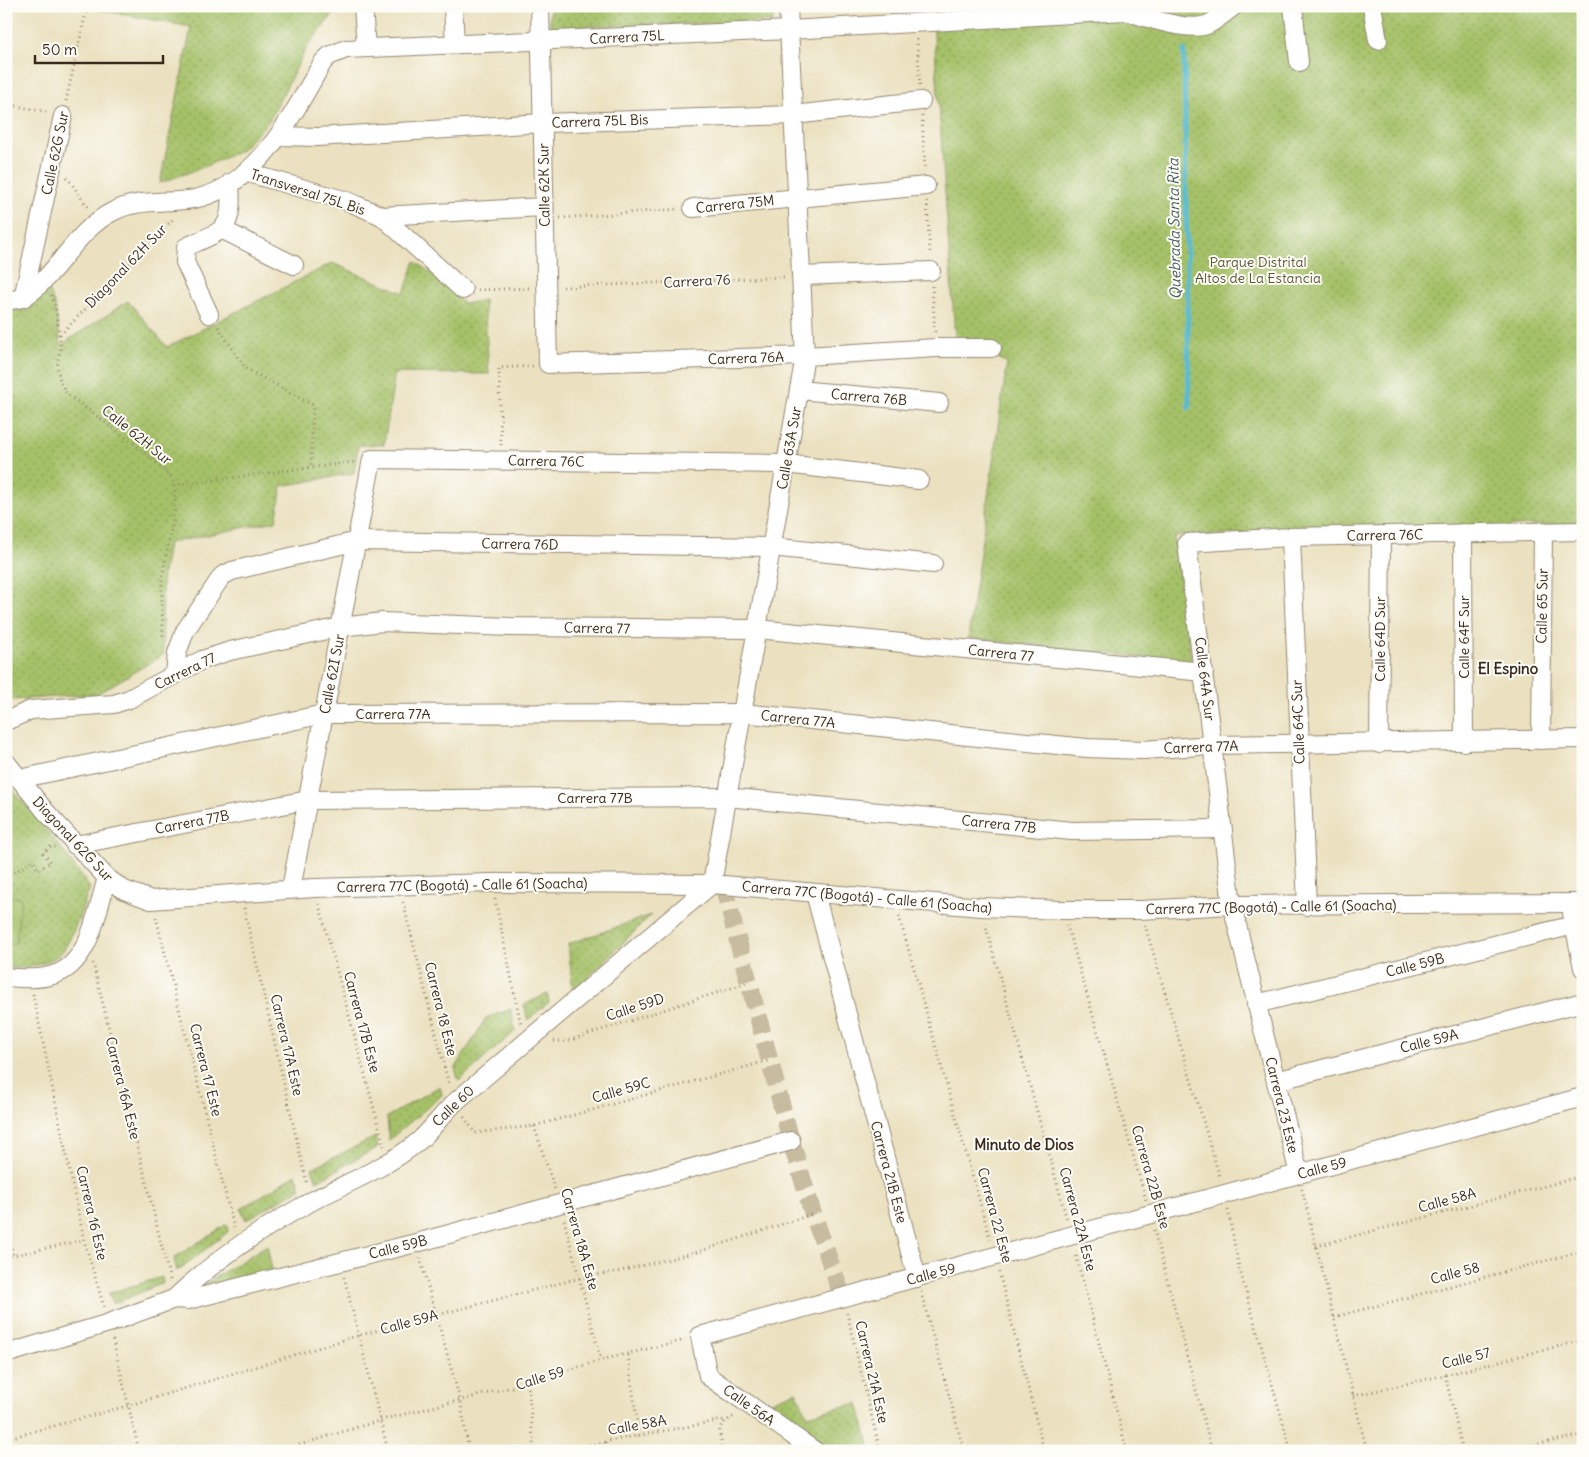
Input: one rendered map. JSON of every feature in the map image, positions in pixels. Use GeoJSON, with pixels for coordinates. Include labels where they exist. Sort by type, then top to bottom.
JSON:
{"type":"FeatureCollection","features":[{"type":"Feature","properties":{"kind":"street"},"geometry":{"type":"LineString","coordinates":[[362,6],[366,48]]}},
{"type":"Feature","properties":{"kind":"street"},"geometry":{"type":"LineString","coordinates":[[453,6],[455,44]]}},
{"type":"Feature","properties":{"kind":"street","name":"Calle 62K Sur"},"geometry":{"type":"LineString","coordinates":[[540,6],[548,364]]}},
{"type":"Feature","properties":{"kind":"street","name":"Calle 63A Sur"},"geometry":{"type":"LineString","coordinates":[[712,884],[805,356],[788,6]]}},
{"type":"Feature","properties":{"kind":"street","name":"Carrera 75L"},"geometry":{"type":"LineString","coordinates":[[279,136],[324,62],[338,51],[366,48],[788,30],[1125,11],[1167,24],[1202,26],[1209,24],[1234,6]]}},
{"type":"Feature","properties":{"kind":"street"},"geometry":{"type":"LineString","coordinates":[[1293,6],[1299,62]]}},
{"type":"Feature","properties":{"kind":"street"},"geometry":{"type":"LineString","coordinates":[[1372,6],[1378,40]]}},
{"type":"Feature","properties":{"kind":"street","name":"Carrera 75L Bis"},"geometry":{"type":"LineString","coordinates":[[279,136],[317,137],[542,123],[792,115],[921,101]]}},
{"type":"Feature","properties":{"kind":"street","name":"Calle 62G Sur"},"geometry":{"type":"LineString","coordinates":[[14,299],[54,158],[63,116]]}},
{"type":"Feature","properties":{"kind":"street"},"geometry":{"type":"LineString","coordinates":[[14,299],[45,280],[98,221],[112,212],[144,202],[194,198],[214,192],[245,172],[279,136]]}},
{"type":"Feature","properties":{"kind":"street","name":"Transversal 75L Bis"},"geometry":{"type":"LineString","coordinates":[[245,172],[347,201],[382,216],[463,290]]}},
{"type":"Feature","properties":{"kind":"street"},"geometry":{"type":"LineString","coordinates":[[209,314],[185,262],[186,247],[223,230],[229,218],[231,204],[230,183]]}},
{"type":"Feature","properties":{"kind":"street","name":"Carrera 75M"},"geometry":{"type":"LineString","coordinates":[[693,208],[926,186]]}},
{"type":"Feature","properties":{"kind":"street"},"geometry":{"type":"LineString","coordinates":[[382,216],[545,213]]}},
{"type":"Feature","properties":{"kind":"street"},"geometry":{"type":"LineString","coordinates":[[223,230],[294,266]]}},
{"type":"Feature","properties":{"kind":"street"},"geometry":{"type":"LineString","coordinates":[[801,276],[931,271]]}},
{"type":"Feature","properties":{"kind":"street","name":"Carrera 76A"},"geometry":{"type":"LineString","coordinates":[[548,364],[805,356],[936,348],[992,348]]}},
{"type":"Feature","properties":{"kind":"street","name":"Carrera 76B"},"geometry":{"type":"LineString","coordinates":[[799,390],[939,403]]}},
{"type":"Feature","properties":{"kind":"street","name":"Carrera 76C"},"geometry":{"type":"LineString","coordinates":[[372,459],[786,464],[919,480]]}},
{"type":"Feature","properties":{"kind":"street","name":"Calle 62I Sur"},"geometry":{"type":"LineString","coordinates":[[291,889],[372,459]]}},
{"type":"Feature","properties":{"kind":"street","name":"Calle 65 Sur"},"geometry":{"type":"LineString","coordinates":[[1541,740],[1543,531]]}},
{"type":"Feature","properties":{"kind":"street","name":"Carrera 76C"},"geometry":{"type":"LineString","coordinates":[[1187,543],[1291,537],[1583,531]]}},
{"type":"Feature","properties":{"kind":"street","name":"Calle 64F Sur"},"geometry":{"type":"LineString","coordinates":[[1463,533],[1464,742]]}},
{"type":"Feature","properties":{"kind":"street","name":"Calle 64D Sur"},"geometry":{"type":"LineString","coordinates":[[1379,744],[1381,535]]}},
{"type":"Feature","properties":{"kind":"street","name":"Calle 64C Sur"},"geometry":{"type":"LineString","coordinates":[[1291,537],[1307,906]]}},
{"type":"Feature","properties":{"kind":"street","name":"Carrera 76D"},"geometry":{"type":"LineString","coordinates":[[175,674],[177,653],[185,631],[222,576],[232,571],[357,541],[771,547],[933,564]]}},
{"type":"Feature","properties":{"kind":"street","name":"Calle 64A Sur"},"geometry":{"type":"LineString","coordinates":[[1187,543],[1232,905]]}},
{"type":"Feature","properties":{"kind":"street","name":"Carrera 77"},"geometry":{"type":"LineString","coordinates":[[6,721],[39,708],[114,704],[129,699],[202,660],[230,651],[341,627],[405,621],[511,627],[757,629],[1204,672]]}},
{"type":"Feature","properties":{"kind":"street","name":"Carrera 77A"},"geometry":{"type":"LineString","coordinates":[[19,779],[324,714],[742,713],[1087,748],[1144,750],[1213,746],[1583,739]]}},
{"type":"Feature","properties":{"kind":"street","name":"Diagonal 62G Sur"},"geometry":{"type":"LineString","coordinates":[[6,762],[75,845],[107,878],[124,890],[151,900]]}},
{"type":"Feature","properties":{"kind":"street","name":"Carrera 77B"},"geometry":{"type":"LineString","coordinates":[[75,845],[308,800],[727,797],[1072,832],[1223,830]]}},
{"type":"Feature","properties":{"kind":"street"},"geometry":{"type":"LineString","coordinates":[[6,977],[30,978],[54,975],[74,963],[87,941],[107,878]]}},
{"type":"Feature","properties":{"kind":"street","name":"Carrera 77C (Bogotá) - Calle 61 (Soacha)"},"geometry":{"type":"LineString","coordinates":[[151,900],[291,889],[398,884],[491,883],[712,884],[981,907],[1062,910],[1140,910],[1232,905],[1577,903]]}},
{"type":"Feature","properties":{"kind":"street","name":"Calle 60"},"geometry":{"type":"LineString","coordinates":[[174,1299],[201,1273],[239,1246],[311,1202],[388,1161],[419,1140],[454,1103],[712,884]]}},
{"type":"Feature","properties":{"kind":"street","name":"Carrera 21B Este"},"geometry":{"type":"LineString","coordinates":[[815,893],[917,1278]]}},
{"type":"Feature","properties":{"kind":"street"},"geometry":{"type":"LineString","coordinates":[[1577,903],[1574,925],[1583,968]]}},
{"type":"Feature","properties":{"kind":"street","name":"Carrera 23 Este"},"geometry":{"type":"LineString","coordinates":[[1232,905],[1299,1174]]}},
{"type":"Feature","properties":{"kind":"street","name":"Calle 59B"},"geometry":{"type":"LineString","coordinates":[[1256,1004],[1574,925]]}},
{"type":"Feature","properties":{"kind":"street","name":"Calle 59A"},"geometry":{"type":"LineString","coordinates":[[1276,1081],[1583,1002]]}},
{"type":"Feature","properties":{"kind":"street","name":"Calle 59"},"geometry":{"type":"LineString","coordinates":[[700,1336],[1583,1097]]}},
{"type":"Feature","properties":{"kind":"street","name":"Calle 59B"},"geometry":{"type":"LineString","coordinates":[[6,1354],[109,1323],[174,1299],[188,1300],[416,1243],[792,1141]]}},
{"type":"Feature","properties":{"kind":"street","name":"Calle 56A"},"geometry":{"type":"LineString","coordinates":[[700,1336],[702,1354],[708,1376],[815,1451]]}},
{"type":"Feature","properties":{"kind":"path","name":"Calle 62G Sur"},"geometry":{"type":"LineString","coordinates":[[63,116],[87,8],[80,6]]}},
{"type":"Feature","properties":{"kind":"path"},"geometry":{"type":"LineString","coordinates":[[6,104],[63,116]]}},
{"type":"Feature","properties":{"kind":"path"},"geometry":{"type":"LineString","coordinates":[[54,158],[98,221]]}},
{"type":"Feature","properties":{"kind":"path","name":"Diagonal 62H Sur"},"geometry":{"type":"LineString","coordinates":[[59,335],[194,198]]}},
{"type":"Feature","properties":{"kind":"path","name":"Carrera 75M"},"geometry":{"type":"LineString","coordinates":[[545,213],[693,208]]}},
{"type":"Feature","properties":{"kind":"path","name":"Carrera 76"},"geometry":{"type":"LineString","coordinates":[[463,290],[801,276]]}},
{"type":"Feature","properties":{"kind":"path","name":"Calle 62H Sur"},"geometry":{"type":"LineString","coordinates":[[45,280],[55,306],[61,346],[57,365],[60,382],[67,394],[144,453],[169,476],[174,485],[175,501],[162,580],[163,645]]}},
{"type":"Feature","properties":{"kind":"path"},"geometry":{"type":"LineString","coordinates":[[209,314],[245,368],[313,405],[311,467]]}},
{"type":"Feature","properties":{"kind":"path"},"geometry":{"type":"LineString","coordinates":[[502,461],[499,368],[548,364]]}},
{"type":"Feature","properties":{"kind":"path"},"geometry":{"type":"LineString","coordinates":[[174,485],[372,459]]}},
{"type":"Feature","properties":{"kind":"path"},"geometry":{"type":"LineString","coordinates":[[6,878],[33,860],[38,870],[51,862],[43,853],[51,846],[61,848],[75,845]]}},
{"type":"Feature","properties":{"kind":"path"},"geometry":{"type":"LineString","coordinates":[[491,883],[525,1041]]}},
{"type":"Feature","properties":{"kind":"path","name":"Carrera 18 Este"},"geometry":{"type":"LineString","coordinates":[[398,884],[454,1103],[475,1133]]}},
{"type":"Feature","properties":{"kind":"path","name":"Carrera 17B Este"},"geometry":{"type":"LineString","coordinates":[[314,888],[388,1161]]}},
{"type":"Feature","properties":{"kind":"path","name":"Carrera 17A Este"},"geometry":{"type":"LineString","coordinates":[[240,893],[311,1202]]}},
{"type":"Feature","properties":{"kind":"path","name":"Carrera 17 Este"},"geometry":{"type":"LineString","coordinates":[[151,900],[239,1246]]}},
{"type":"Feature","properties":{"kind":"path","name":"Carrera 22 Este"},"geometry":{"type":"LineString","coordinates":[[895,900],[995,1256],[1044,1451]]}},
{"type":"Feature","properties":{"kind":"path","name":"Carrera 22A Este"},"geometry":{"type":"LineString","coordinates":[[981,907],[1071,1236],[1127,1451]]}},
{"type":"Feature","properties":{"kind":"path","name":"Carrera 22B Este"},"geometry":{"type":"LineString","coordinates":[[1062,910],[1150,1214],[1212,1451]]}},
{"type":"Feature","properties":{"kind":"path","name":"Carrera 16A Este"},"geometry":{"type":"LineString","coordinates":[[87,941],[174,1299]]}},
{"type":"Feature","properties":{"kind":"path","name":"Carrera 16 Este"},"geometry":{"type":"LineString","coordinates":[[30,978],[84,1240],[109,1323],[139,1451]]}},
{"type":"Feature","properties":{"kind":"path","name":"Calle 59D"},"geometry":{"type":"LineString","coordinates":[[525,1041],[567,1041],[750,982]]}},
{"type":"Feature","properties":{"kind":"path","name":"Calle 59C"},"geometry":{"type":"LineString","coordinates":[[475,1133],[534,1126],[771,1060]]}},
{"type":"Feature","properties":{"kind":"path","name":"Carrera 18A Este"},"geometry":{"type":"LineString","coordinates":[[534,1126],[559,1203],[601,1360]]}},
{"type":"Feature","properties":{"kind":"path"},"geometry":{"type":"LineString","coordinates":[[1299,1174],[1367,1451]]}},
{"type":"Feature","properties":{"kind":"path","name":"Calle 58A"},"geometry":{"type":"LineString","coordinates":[[1316,1246],[1583,1176]]}},
{"type":"Feature","properties":{"kind":"path","name":"Calle 59A"},"geometry":{"type":"LineString","coordinates":[[6,1438],[127,1406],[360,1335],[580,1278],[620,1271],[698,1252],[813,1214]]}},
{"type":"Feature","properties":{"kind":"path"},"geometry":{"type":"LineString","coordinates":[[6,1224],[13,1256]]}},
{"type":"Feature","properties":{"kind":"path"},"geometry":{"type":"LineString","coordinates":[[6,1257],[84,1240]]}},
{"type":"Feature","properties":{"kind":"path"},"geometry":{"type":"LineString","coordinates":[[416,1243],[460,1400],[469,1451]]}},
{"type":"Feature","properties":{"kind":"path","name":"Calle 58"},"geometry":{"type":"LineString","coordinates":[[1334,1316],[1583,1252]]}},
{"type":"Feature","properties":{"kind":"path"},"geometry":{"type":"LineString","coordinates":[[339,1262],[360,1335],[388,1451]]}},
{"type":"Feature","properties":{"kind":"path"},"geometry":{"type":"LineString","coordinates":[[917,1278],[964,1451]]}},
{"type":"Feature","properties":{"kind":"path","name":"Carrera 21A Este"},"geometry":{"type":"LineString","coordinates":[[843,1298],[880,1451]]}},
{"type":"Feature","properties":{"kind":"path","name":"Calle 59"},"geometry":{"type":"LineString","coordinates":[[280,1451],[381,1420],[528,1383],[601,1360],[628,1355],[700,1336]]}},
{"type":"Feature","properties":{"kind":"path","name":"Calle 57"},"geometry":{"type":"LineString","coordinates":[[1353,1396],[1583,1340]]}},
{"type":"Feature","properties":{"kind":"path"},"geometry":{"type":"LineString","coordinates":[[628,1355],[639,1436]]}},
{"type":"Feature","properties":{"kind":"path"},"geometry":{"type":"LineString","coordinates":[[1445,1375],[1462,1451]]}},
{"type":"Feature","properties":{"kind":"path"},"geometry":{"type":"LineString","coordinates":[[528,1383],[534,1451]]}},
{"type":"Feature","properties":{"kind":"path","name":"Calle 58A"},"geometry":{"type":"LineString","coordinates":[[555,1451],[723,1420],[750,1407]]}},
{"type":"Feature","properties":{"kind":"path"},"geometry":{"type":"LineString","coordinates":[[723,1420],[719,1429],[723,1451]]}},
{"type":"Feature","properties":{"kind":"path"},"geometry":{"type":"LineString","coordinates":[[1504,1451],[1583,1435]]}},
{"type":"Feature","properties":{"kind":"path"},"geometry":{"type":"LineString","coordinates":[[605,1442],[606,1451]]}},
{"type":"Feature","properties":{"kind":"path"},"geometry":{"type":"LineString","coordinates":[[295,1446],[296,1451]]}},
{"type":"Feature","properties":{"kind":"green space"},"geometry":{"type":"Polygon","coordinates":[[[80,6],[340,6],[308,45],[269,121],[241,150],[204,167],[160,183],[191,27],[80,6]]]}},
{"type":"Feature","properties":{"kind":"green space"},"geometry":{"type":"Polygon","coordinates":[[[550,6],[773,6],[773,22],[550,27],[550,6]]]}},
{"type":"Feature","properties":{"kind":"green space","name":"Parque Distrital Altos de La Estancia"},"geometry":{"type":"Polygon","coordinates":[[[932,6],[1583,6],[1583,524],[1174,536],[1192,663],[968,638],[1007,363],[955,337],[932,6]]]}},
{"type":"Feature","properties":{"kind":"green space"},"geometry":{"type":"Polygon","coordinates":[[[415,261],[438,279],[464,304],[484,300],[489,374],[395,373],[384,445],[358,445],[354,473],[282,486],[276,521],[168,543],[162,580],[163,655],[97,694],[6,702],[6,310],[28,310],[49,290],[55,306],[61,345],[128,301],[167,347],[332,263],[404,293],[415,261]]]}},
{"type":"Feature","properties":{"kind":"green space"},"geometry":{"type":"Polygon","coordinates":[[[6,781],[61,848],[90,888],[68,943],[59,955],[34,966],[19,968],[6,968],[6,781]]]}},
{"type":"Feature","properties":{"kind":"green space"},"geometry":{"type":"Polygon","coordinates":[[[6,896],[21,898],[16,943],[6,942],[6,896]]]}},
{"type":"Feature","properties":{"kind":"green space"},"geometry":{"type":"Polygon","coordinates":[[[651,915],[573,992],[568,944],[651,915]]]}},
{"type":"Feature","properties":{"kind":"green space"},"geometry":{"type":"Polygon","coordinates":[[[547,994],[549,1002],[528,1020],[524,1005],[547,994]]]}},
{"type":"Feature","properties":{"kind":"green space"},"geometry":{"type":"Polygon","coordinates":[[[511,1009],[515,1031],[459,1081],[455,1069],[486,1018],[511,1009]]]}},
{"type":"Feature","properties":{"kind":"green space"},"geometry":{"type":"Polygon","coordinates":[[[440,1086],[442,1095],[389,1140],[387,1117],[440,1086]]]}},
{"type":"Feature","properties":{"kind":"green space"},"geometry":{"type":"Polygon","coordinates":[[[375,1137],[378,1147],[317,1181],[312,1168],[375,1137]]]}},
{"type":"Feature","properties":{"kind":"green space"},"geometry":{"type":"Polygon","coordinates":[[[296,1174],[301,1188],[246,1220],[241,1209],[296,1174]]]}},
{"type":"Feature","properties":{"kind":"green space"},"geometry":{"type":"Polygon","coordinates":[[[227,1224],[228,1232],[177,1271],[174,1258],[227,1224]]]}},
{"type":"Feature","properties":{"kind":"green space"},"geometry":{"type":"Polygon","coordinates":[[[267,1245],[272,1270],[190,1293],[267,1245]]]}},
{"type":"Feature","properties":{"kind":"green space"},"geometry":{"type":"Polygon","coordinates":[[[162,1277],[163,1283],[113,1304],[109,1293],[162,1277]]]}},
{"type":"Feature","properties":{"kind":"green space"},"geometry":{"type":"Polygon","coordinates":[[[796,1391],[807,1415],[858,1403],[871,1451],[832,1451],[769,1402],[796,1391]]]}},
{"type":"Feature","properties":{"kind":"waterway","name":"Quebrada Santa Rita"},"geometry":{"type":"LineString","coordinates":[[1184,50],[1189,408]]}},
{"type":"Feature","properties":{"kind":"tunnel"},"geometry":{"type":"LineString","coordinates":[[723,885],[791,1141],[813,1214],[843,1298]]}},
{"type":"Feature","properties":{"kind":"district","name":"El Espino"},"geometry":{"type":"Point","coordinates":[1508,668]}},
{"type":"Feature","properties":{"kind":"district","name":"Minuto de Dios"},"geometry":{"type":"Point","coordinates":[1024,1144]}}]}
